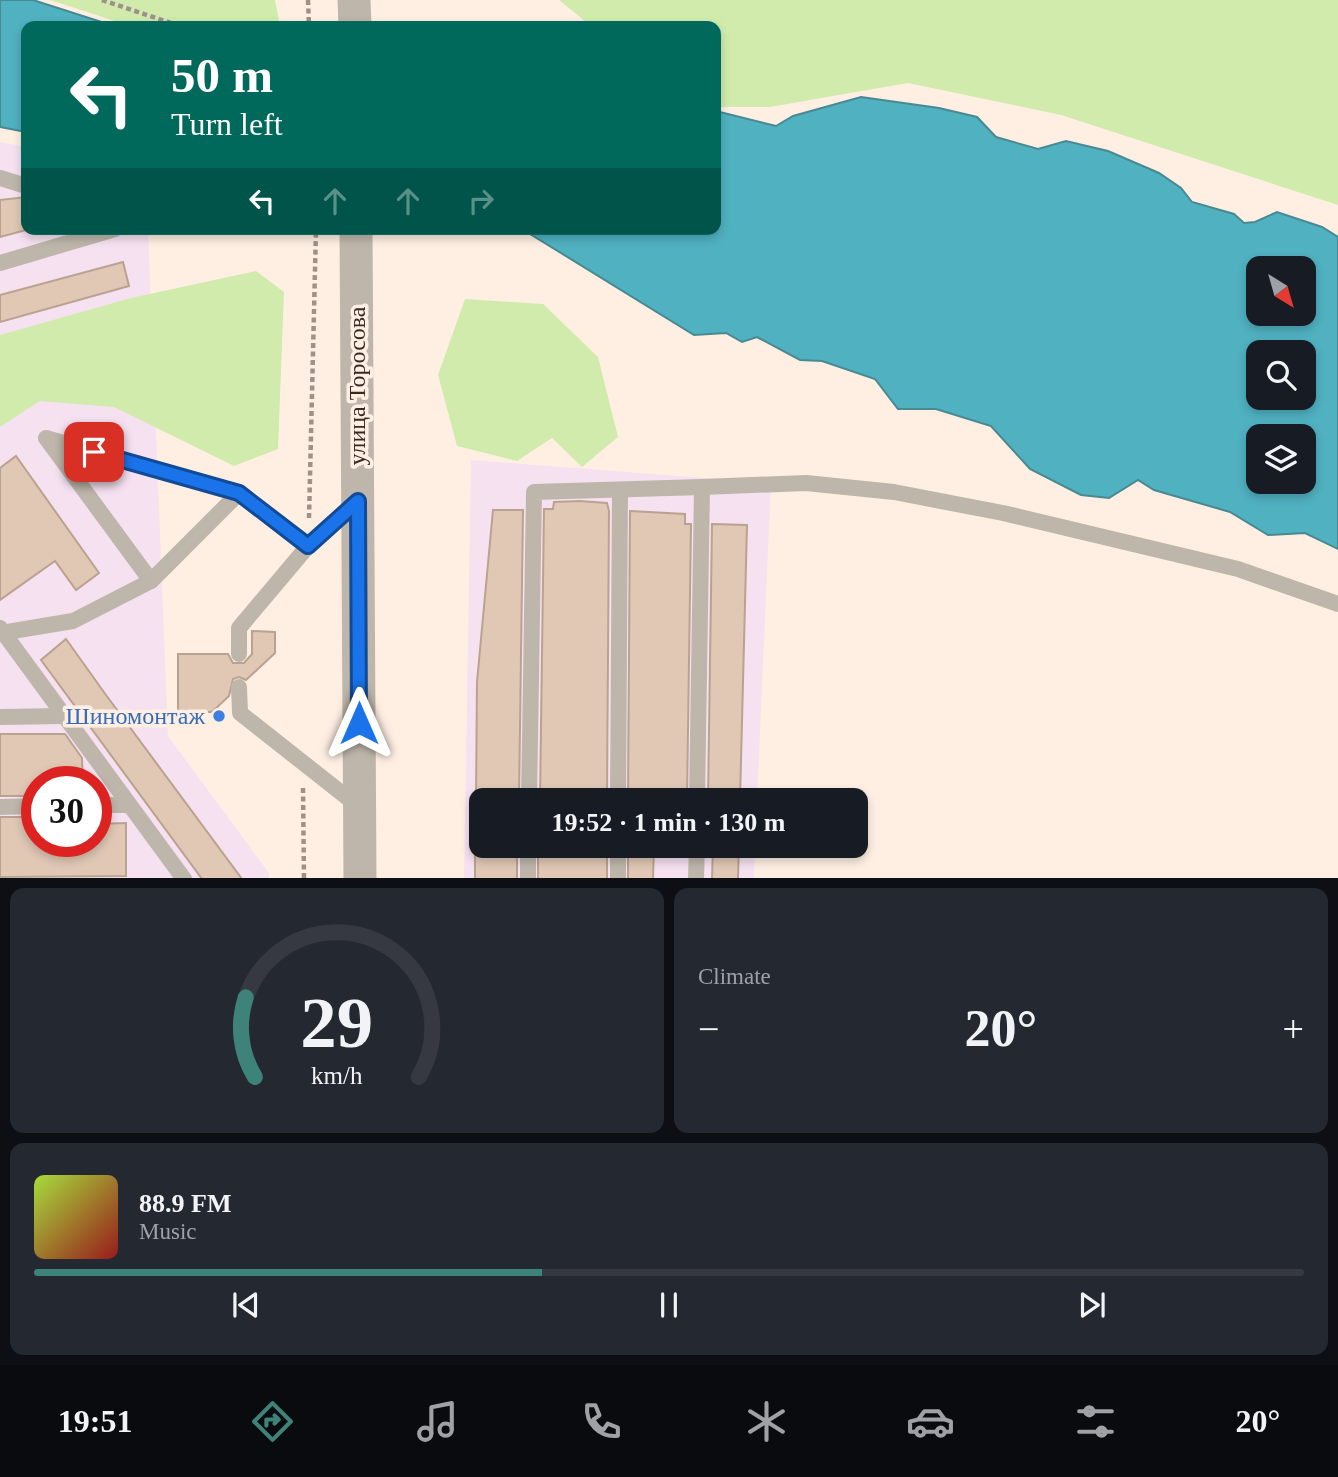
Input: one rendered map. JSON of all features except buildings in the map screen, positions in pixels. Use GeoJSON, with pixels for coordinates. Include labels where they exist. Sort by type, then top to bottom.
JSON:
{"type":"FeatureCollection","features":[{"type":"Feature","properties":{"kind":"street"},"geometry":{"type":"LineString","coordinates":[[354,0],[355,21]]}},
{"type":"Feature","properties":{"kind":"street","name":"улица Торосова"},"geometry":{"type":"LineString","coordinates":[[356,235],[360,878]]}},
{"type":"Feature","properties":{"kind":"lane"},"geometry":{"type":"LineString","coordinates":[[0,178],[21,184]]}},
{"type":"Feature","properties":{"kind":"lane"},"geometry":{"type":"LineString","coordinates":[[0,263],[95,235]]}},
{"type":"Feature","properties":{"kind":"lane"},"geometry":{"type":"LineString","coordinates":[[151,581],[46,438],[239,493],[308,546]]}},
{"type":"Feature","properties":{"kind":"lane"},"geometry":{"type":"LineString","coordinates":[[529,788],[534,492],[806,483],[894,492],[1003,513],[1238,569],[1338,604]]}},
{"type":"Feature","properties":{"kind":"lane"},"geometry":{"type":"LineString","coordinates":[[697,788],[702,488]]}},
{"type":"Feature","properties":{"kind":"lane"},"geometry":{"type":"LineString","coordinates":[[618,788],[620,490]]}},
{"type":"Feature","properties":{"kind":"lane"},"geometry":{"type":"LineString","coordinates":[[184,878],[1,631],[73,621],[151,581],[239,493]]}},
{"type":"Feature","properties":{"kind":"lane"},"geometry":{"type":"LineString","coordinates":[[239,654],[239,628],[308,546],[358,501]]}},
{"type":"Feature","properties":{"kind":"lane"},"geometry":{"type":"LineString","coordinates":[[239,687],[240,713],[359,807]]}},
{"type":"Feature","properties":{"kind":"lane"},"geometry":{"type":"LineString","coordinates":[[0,717],[64,716]]}},
{"type":"Feature","properties":{"kind":"lane"},"geometry":{"type":"LineString","coordinates":[[112,805],[129,805]]}},
{"type":"Feature","properties":{"kind":"lane"},"geometry":{"type":"LineString","coordinates":[[0,807],[21,806]]}},
{"type":"Feature","properties":{"kind":"lane"},"geometry":{"type":"LineString","coordinates":[[527,878],[528,858]]}},
{"type":"Feature","properties":{"kind":"lane"},"geometry":{"type":"LineString","coordinates":[[618,858],[618,878]]}},
{"type":"Feature","properties":{"kind":"lane"},"geometry":{"type":"LineString","coordinates":[[696,858],[696,878]]}},
{"type":"Feature","properties":{"kind":"path"},"geometry":{"type":"LineString","coordinates":[[103,0],[165,21]]}},
{"type":"Feature","properties":{"kind":"path"},"geometry":{"type":"LineString","coordinates":[[308,0],[309,21]]}},
{"type":"Feature","properties":{"kind":"path"},"geometry":{"type":"LineString","coordinates":[[308,546],[316,235]]}},
{"type":"Feature","properties":{"kind":"path"},"geometry":{"type":"LineString","coordinates":[[302,763],[304,878]]}},
{"type":"Feature","properties":{"kind":"shaded area"},"geometry":{"type":"Polygon","coordinates":[[[0,142],[21,146],[21,235],[148,235],[168,736],[269,873],[269,878],[0,878],[0,142]]]}},
{"type":"Feature","properties":{"kind":"shaded area"},"geometry":{"type":"Polygon","coordinates":[[[471,460],[771,483],[758,788],[469,788],[469,858],[755,858],[754,878],[464,878],[471,460]]]}},
{"type":"Feature","properties":{"kind":"green space"},"geometry":{"type":"Polygon","coordinates":[[[50,0],[275,0],[279,21],[115,21],[50,0]]]}},
{"type":"Feature","properties":{"kind":"green space"},"geometry":{"type":"Polygon","coordinates":[[[559,0],[1338,0],[1338,205],[1061,115],[908,83],[770,107],[721,107],[721,21],[585,21],[559,0]]]}},
{"type":"Feature","properties":{"kind":"green space"},"geometry":{"type":"Polygon","coordinates":[[[256,271],[284,292],[278,449],[234,466],[114,407],[40,401],[0,427],[0,335],[131,298],[256,271]]]}},
{"type":"Feature","properties":{"kind":"green space"},"geometry":{"type":"Polygon","coordinates":[[[465,299],[543,304],[598,357],[618,437],[582,467],[552,438],[517,461],[457,446],[438,375],[465,299]]]}},
{"type":"Feature","properties":{"kind":"water"},"geometry":{"type":"Polygon","coordinates":[[[0,0],[33,0],[98,21],[21,21],[21,131],[0,127],[0,0]]]}},
{"type":"Feature","properties":{"kind":"water"},"geometry":{"type":"Polygon","coordinates":[[[861,97],[939,108],[977,117],[996,137],[1038,149],[1066,141],[1108,151],[1159,173],[1181,188],[1192,202],[1234,214],[1244,223],[1255,222],[1277,212],[1322,227],[1338,237],[1338,549],[1305,533],[1268,535],[1230,512],[1154,490],[1138,480],[1109,498],[1081,495],[1030,469],[991,426],[936,409],[898,409],[875,379],[822,361],[800,360],[757,337],[742,342],[726,333],[694,335],[532,235],[721,235],[721,112],[776,126],[793,116],[861,97]]]}},
{"type":"Feature","properties":{"kind":"place","name":"Шиномонтаж"},"geometry":{"type":"Point","coordinates":[219,716]}},
{"type":"Feature","properties":{"kind":"route"},"geometry":{"type":"LineString","coordinates":[[94,452],[239,493],[308,546],[358,501],[359,723]]}}]}
